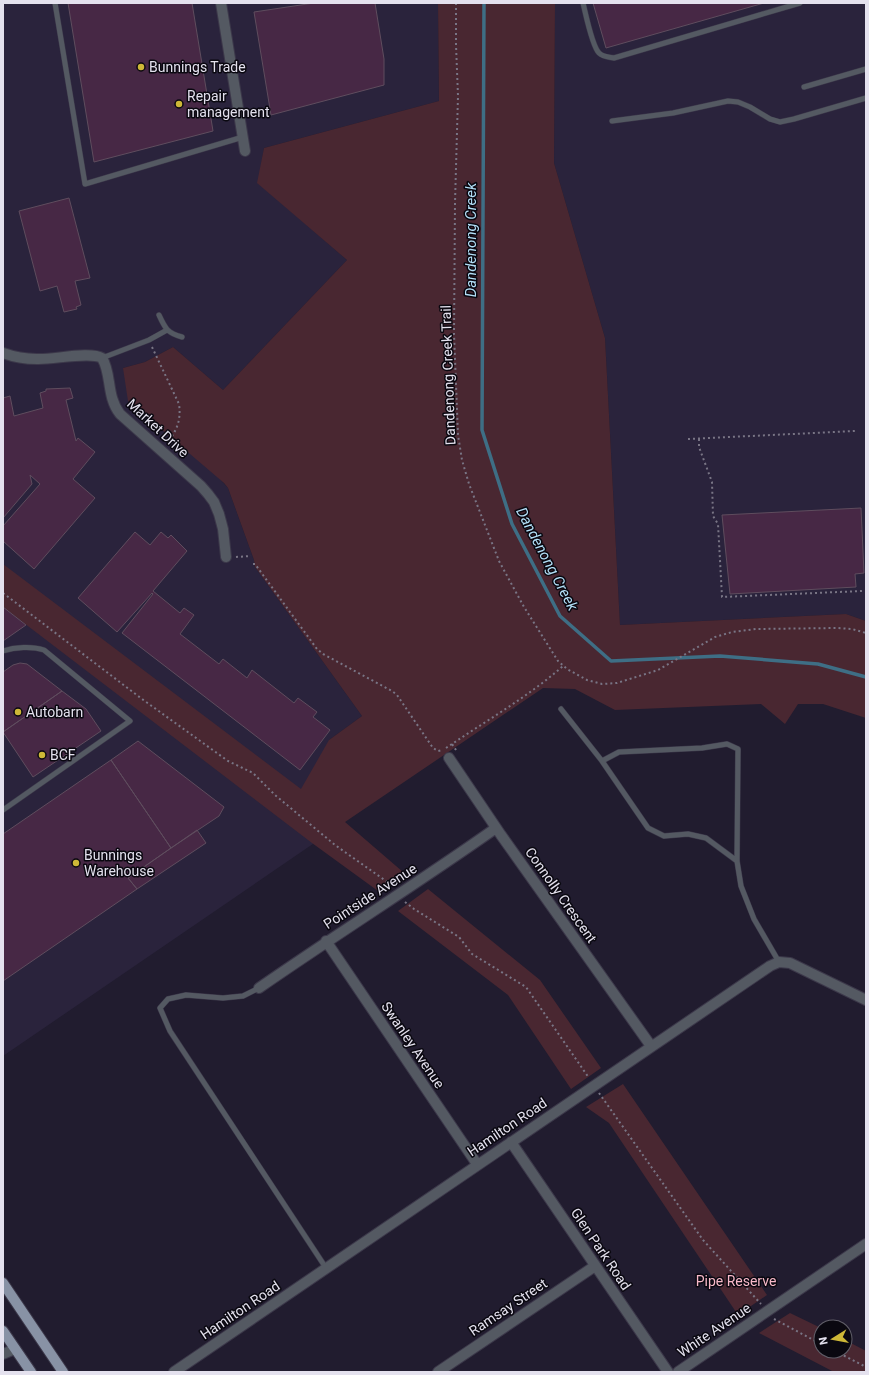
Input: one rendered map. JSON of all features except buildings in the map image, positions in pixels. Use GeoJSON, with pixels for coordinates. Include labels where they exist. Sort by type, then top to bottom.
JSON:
{"type":"FeatureCollection","features":[{"type":"Feature","properties":{"kind":"main road"},"geometry":{"type":"LineString","coordinates":[[3,1283],[63,1372]]}},
{"type":"Feature","properties":{"kind":"main road"},"geometry":{"type":"LineString","coordinates":[[3,1331],[31,1372]]}},
{"type":"Feature","properties":{"kind":"street"},"geometry":{"type":"LineString","coordinates":[[221,3],[245,151]]}},
{"type":"Feature","properties":{"kind":"street"},"geometry":{"type":"LineString","coordinates":[[3,353],[22,358],[38,359],[88,355],[96,355],[102,358]]}},
{"type":"Feature","properties":{"kind":"street","name":"Market Drive"},"geometry":{"type":"LineString","coordinates":[[102,358],[106,368],[110,394],[120,414],[202,486],[214,502],[223,529],[226,557]]}},
{"type":"Feature","properties":{"kind":"street","name":"Connolly Crescent"},"geometry":{"type":"LineString","coordinates":[[449,758],[496,828],[651,1046]]}},
{"type":"Feature","properties":{"kind":"street","name":"Pointside Avenue"},"geometry":{"type":"LineString","coordinates":[[259,988],[326,941],[496,828]]}},
{"type":"Feature","properties":{"kind":"street","name":"Swanley Avenue"},"geometry":{"type":"LineString","coordinates":[[326,941],[477,1164]]}},
{"type":"Feature","properties":{"kind":"street"},"geometry":{"type":"LineString","coordinates":[[779,962],[790,963],[866,1000]]}},
{"type":"Feature","properties":{"kind":"street","name":"Hamilton Road"},"geometry":{"type":"LineString","coordinates":[[174,1372],[651,1046],[770,966],[779,962]]}},
{"type":"Feature","properties":{"kind":"street","name":"Glen Park Road"},"geometry":{"type":"LineString","coordinates":[[511,1142],[668,1372]]}},
{"type":"Feature","properties":{"kind":"street","name":"White Avenue"},"geometry":{"type":"LineString","coordinates":[[678,1372],[866,1244]]}},
{"type":"Feature","properties":{"kind":"street","name":"Ramsay Street"},"geometry":{"type":"LineString","coordinates":[[438,1372],[595,1266]]}},
{"type":"Feature","properties":{"kind":"street"},"geometry":{"type":"LineString","coordinates":[[3,1354],[15,1350]]}},
{"type":"Feature","properties":{"kind":"lane"},"geometry":{"type":"LineString","coordinates":[[55,3],[85,184],[243,137]]}},
{"type":"Feature","properties":{"kind":"lane"},"geometry":{"type":"LineString","coordinates":[[583,3],[595,46],[600,54],[614,58],[800,3]]}},
{"type":"Feature","properties":{"kind":"lane"},"geometry":{"type":"LineString","coordinates":[[804,87],[866,69]]}},
{"type":"Feature","properties":{"kind":"lane"},"geometry":{"type":"LineString","coordinates":[[612,121],[673,113],[728,100],[750,107],[770,119],[780,122],[866,98]]}},
{"type":"Feature","properties":{"kind":"lane"},"geometry":{"type":"LineString","coordinates":[[159,315],[167,330],[182,337]]}},
{"type":"Feature","properties":{"kind":"lane"},"geometry":{"type":"LineString","coordinates":[[102,358],[149,340],[167,330]]}},
{"type":"Feature","properties":{"kind":"lane"},"geometry":{"type":"LineString","coordinates":[[3,651],[11,648],[38,648],[44,650],[130,721],[3,810]]}},
{"type":"Feature","properties":{"kind":"lane"},"geometry":{"type":"LineString","coordinates":[[561,709],[602,761],[648,828],[664,836],[688,834],[706,838],[737,861]]}},
{"type":"Feature","properties":{"kind":"lane"},"geometry":{"type":"LineString","coordinates":[[602,761],[619,752],[702,748],[727,744],[738,749],[737,861],[741,886],[754,919],[779,962]]}},
{"type":"Feature","properties":{"kind":"lane"},"geometry":{"type":"LineString","coordinates":[[259,988],[243,996],[223,998],[186,995],[168,999],[160,1008],[170,1031],[326,1268]]}},
{"type":"Feature","properties":{"kind":"path","name":"Dandenong Creek Trail"},"geometry":{"type":"LineString","coordinates":[[456,3],[458,96],[455,203],[454,334],[458,435],[462,460],[469,484],[499,561],[524,607],[558,661],[562,666],[587,680],[602,684],[617,684],[658,670],[715,637],[732,632],[756,629],[838,628],[852,629],[866,633]]}},
{"type":"Feature","properties":{"kind":"path"},"geometry":{"type":"LineString","coordinates":[[149,340],[179,404],[179,422],[170,439]]}},
{"type":"Feature","properties":{"kind":"path"},"geometry":{"type":"LineString","coordinates":[[688,439],[855,431]]}},
{"type":"Feature","properties":{"kind":"path"},"geometry":{"type":"LineString","coordinates":[[699,439],[699,447],[712,482],[713,516],[718,524],[722,597],[862,591]]}},
{"type":"Feature","properties":{"kind":"path"},"geometry":{"type":"LineString","coordinates":[[226,557],[251,556]]}},
{"type":"Feature","properties":{"kind":"path"},"geometry":{"type":"LineString","coordinates":[[253,564],[256,564],[317,649],[323,654],[397,695],[436,750],[442,750],[452,744],[507,707],[562,666]]}},
{"type":"Feature","properties":{"kind":"path"},"geometry":{"type":"LineString","coordinates":[[3,592],[172,721],[228,761],[253,773],[275,795],[335,845],[391,883]]}},
{"type":"Feature","properties":{"kind":"path"},"geometry":{"type":"LineString","coordinates":[[449,758],[458,752],[452,744]]}},
{"type":"Feature","properties":{"kind":"path"},"geometry":{"type":"LineString","coordinates":[[406,902],[414,909],[459,937],[472,954],[526,987],[587,1075]]}},
{"type":"Feature","properties":{"kind":"path"},"geometry":{"type":"LineString","coordinates":[[601,1095],[703,1240],[760,1303]]}},
{"type":"Feature","properties":{"kind":"path"},"geometry":{"type":"LineString","coordinates":[[775,1320],[813,1340]]}},
{"type":"Feature","properties":{"kind":"path"},"geometry":{"type":"LineString","coordinates":[[850,1359],[866,1368]]}},
{"type":"Feature","properties":{"kind":"shaded area"},"geometry":{"type":"Polygon","coordinates":[[[3,3],[438,3],[439,101],[264,148],[258,183],[347,260],[223,390],[173,347],[145,362],[123,368],[228,488],[254,560],[255,567],[362,716],[329,740],[345,822],[3,1056],[3,3]]]}},
{"type":"Feature","properties":{"kind":"shaded area"},"geometry":{"type":"Polygon","coordinates":[[[555,3],[866,3],[866,621],[846,614],[620,625],[605,338],[554,163],[555,3]]]}},
{"type":"Feature","properties":{"kind":"green space"},"geometry":{"type":"Polygon","coordinates":[[[438,3],[555,3],[554,163],[605,338],[620,625],[846,614],[866,621],[866,718],[823,704],[798,704],[785,724],[761,704],[615,710],[575,689],[543,688],[345,822],[403,872],[378,891],[312,843],[3,607],[3,564],[301,789],[329,740],[362,716],[255,567],[254,560],[228,488],[128,401],[123,368],[145,362],[173,347],[223,390],[347,260],[257,183],[264,148],[439,101],[438,3]]]}},
{"type":"Feature","properties":{"kind":"green space"},"geometry":{"type":"Polygon","coordinates":[[[428,889],[540,980],[601,1068],[571,1089],[508,995],[398,911],[428,889]]]}},
{"type":"Feature","properties":{"kind":"green space","name":"Pipe Reserve"},"geometry":{"type":"Polygon","coordinates":[[[623,1084],[767,1295],[738,1315],[609,1123],[586,1107],[623,1084]]]}},
{"type":"Feature","properties":{"kind":"green space","name":"Pipe Reserve"},"geometry":{"type":"Polygon","coordinates":[[[790,1313],[813,1324],[813,1359],[853,1359],[853,1344],[866,1351],[866,1372],[834,1372],[759,1333],[790,1313]]]}},
{"type":"Feature","properties":{"kind":"waterway","name":"Dandenong Creek"},"geometry":{"type":"LineString","coordinates":[[484,3],[482,430],[512,524],[560,616],[611,661],[720,656],[818,664],[866,677]]}},
{"type":"Feature","properties":{"kind":"place","name":"Bunnings Trade"},"geometry":{"type":"Point","coordinates":[141,67]}},
{"type":"Feature","properties":{"kind":"place","name":"Repair management"},"geometry":{"type":"Point","coordinates":[179,104]}},
{"type":"Feature","properties":{"kind":"place","name":"Autobarn"},"geometry":{"type":"Point","coordinates":[18,712]}},
{"type":"Feature","properties":{"kind":"place","name":"BCF"},"geometry":{"type":"Point","coordinates":[42,755]}},
{"type":"Feature","properties":{"kind":"place","name":"Bunnings Warehouse"},"geometry":{"type":"Point","coordinates":[76,863]}}]}
